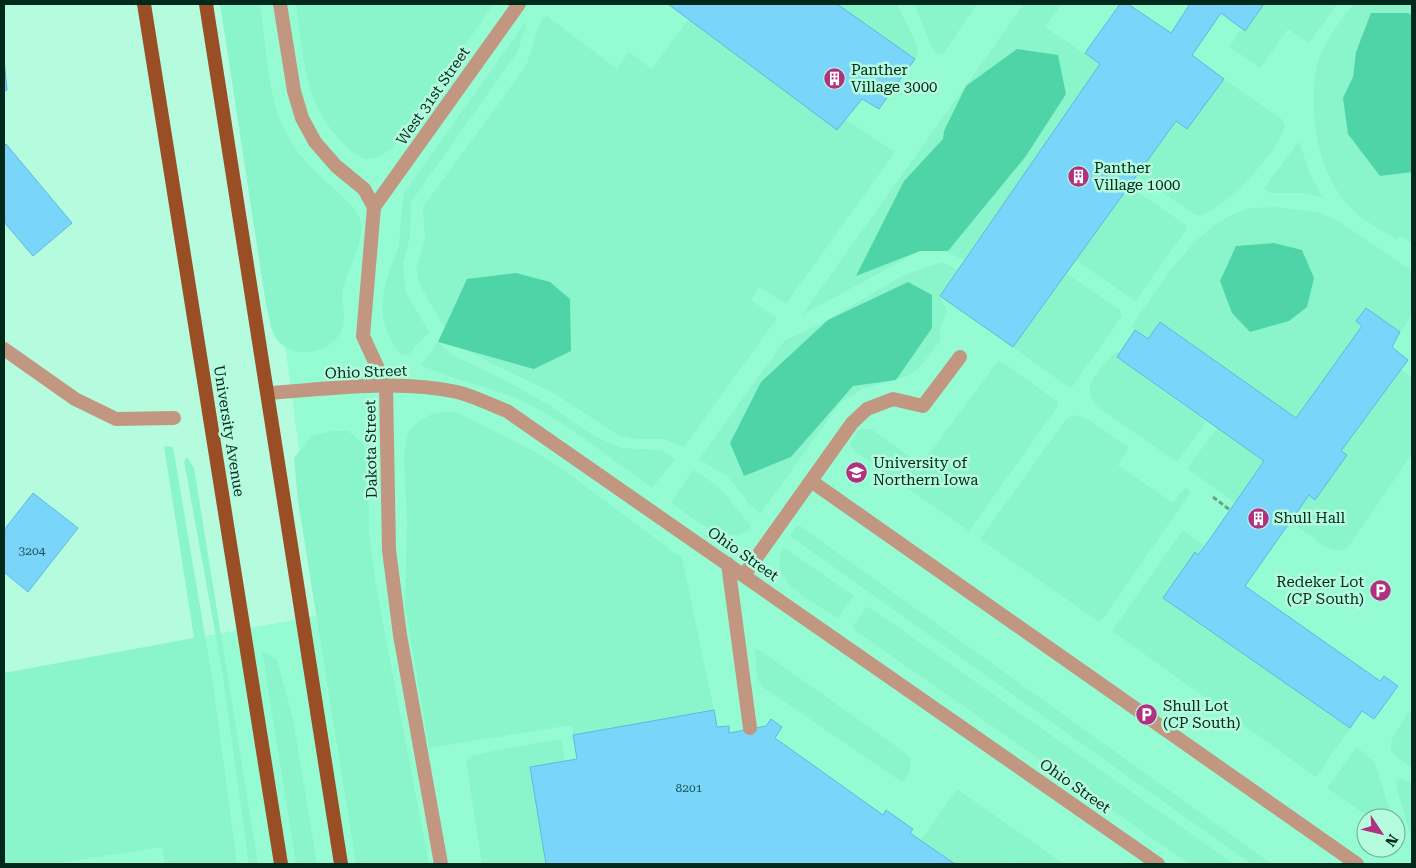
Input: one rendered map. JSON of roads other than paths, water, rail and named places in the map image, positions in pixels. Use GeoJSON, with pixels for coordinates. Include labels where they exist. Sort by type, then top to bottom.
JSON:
{"type":"FeatureCollection","features":[{"type":"Feature","properties":{"kind":"main road","name":"University Avenue"},"geometry":{"type":"LineString","coordinates":[[144,4],[281,864]]}},
{"type":"Feature","properties":{"kind":"main road"},"geometry":{"type":"LineString","coordinates":[[206,4],[341,864]]}},
{"type":"Feature","properties":{"kind":"street"},"geometry":{"type":"LineString","coordinates":[[280,4],[294,91],[302,118],[315,142],[336,166],[364,189],[374,207]]}},
{"type":"Feature","properties":{"kind":"street","name":"West 31st Street"},"geometry":{"type":"LineString","coordinates":[[374,207],[519,4]]}},
{"type":"Feature","properties":{"kind":"street","name":"Dakota Street"},"geometry":{"type":"LineString","coordinates":[[374,207],[363,336],[386,386],[390,550],[400,635],[441,864]]}},
{"type":"Feature","properties":{"kind":"street"},"geometry":{"type":"LineString","coordinates":[[4,349],[75,399],[116,419],[174,418]]}},
{"type":"Feature","properties":{"kind":"street"},"geometry":{"type":"LineString","coordinates":[[744,575],[852,423],[868,409],[893,399],[923,406],[960,357]]}},
{"type":"Feature","properties":{"kind":"street","name":"Ohio Street"},"geometry":{"type":"LineString","coordinates":[[268,393],[386,386],[458,392],[507,411],[1158,864]]}},
{"type":"Feature","properties":{"kind":"street"},"geometry":{"type":"LineString","coordinates":[[811,481],[1358,864]]}},
{"type":"Feature","properties":{"kind":"street"},"geometry":{"type":"LineString","coordinates":[[728,564],[750,728]]}},
{"type":"Feature","properties":{"kind":"place","name":"Panther Village 3000"},"geometry":{"type":"Point","coordinates":[835,79]}},
{"type":"Feature","properties":{"kind":"place","name":"Panther Village 1000"},"geometry":{"type":"Point","coordinates":[1078,177]}},
{"type":"Feature","properties":{"kind":"place","name":"University of Northern Iowa"},"geometry":{"type":"Point","coordinates":[857,472]}},
{"type":"Feature","properties":{"kind":"place","name":"Shull Hall"},"geometry":{"type":"Point","coordinates":[1258,518]}},
{"type":"Feature","properties":{"kind":"place","name":"Redeker Lot (CP South)"},"geometry":{"type":"Point","coordinates":[1380,591]}},
{"type":"Feature","properties":{"kind":"place","name":"Shull Lot (CP South)"},"geometry":{"type":"Point","coordinates":[1147,715]}}]}
